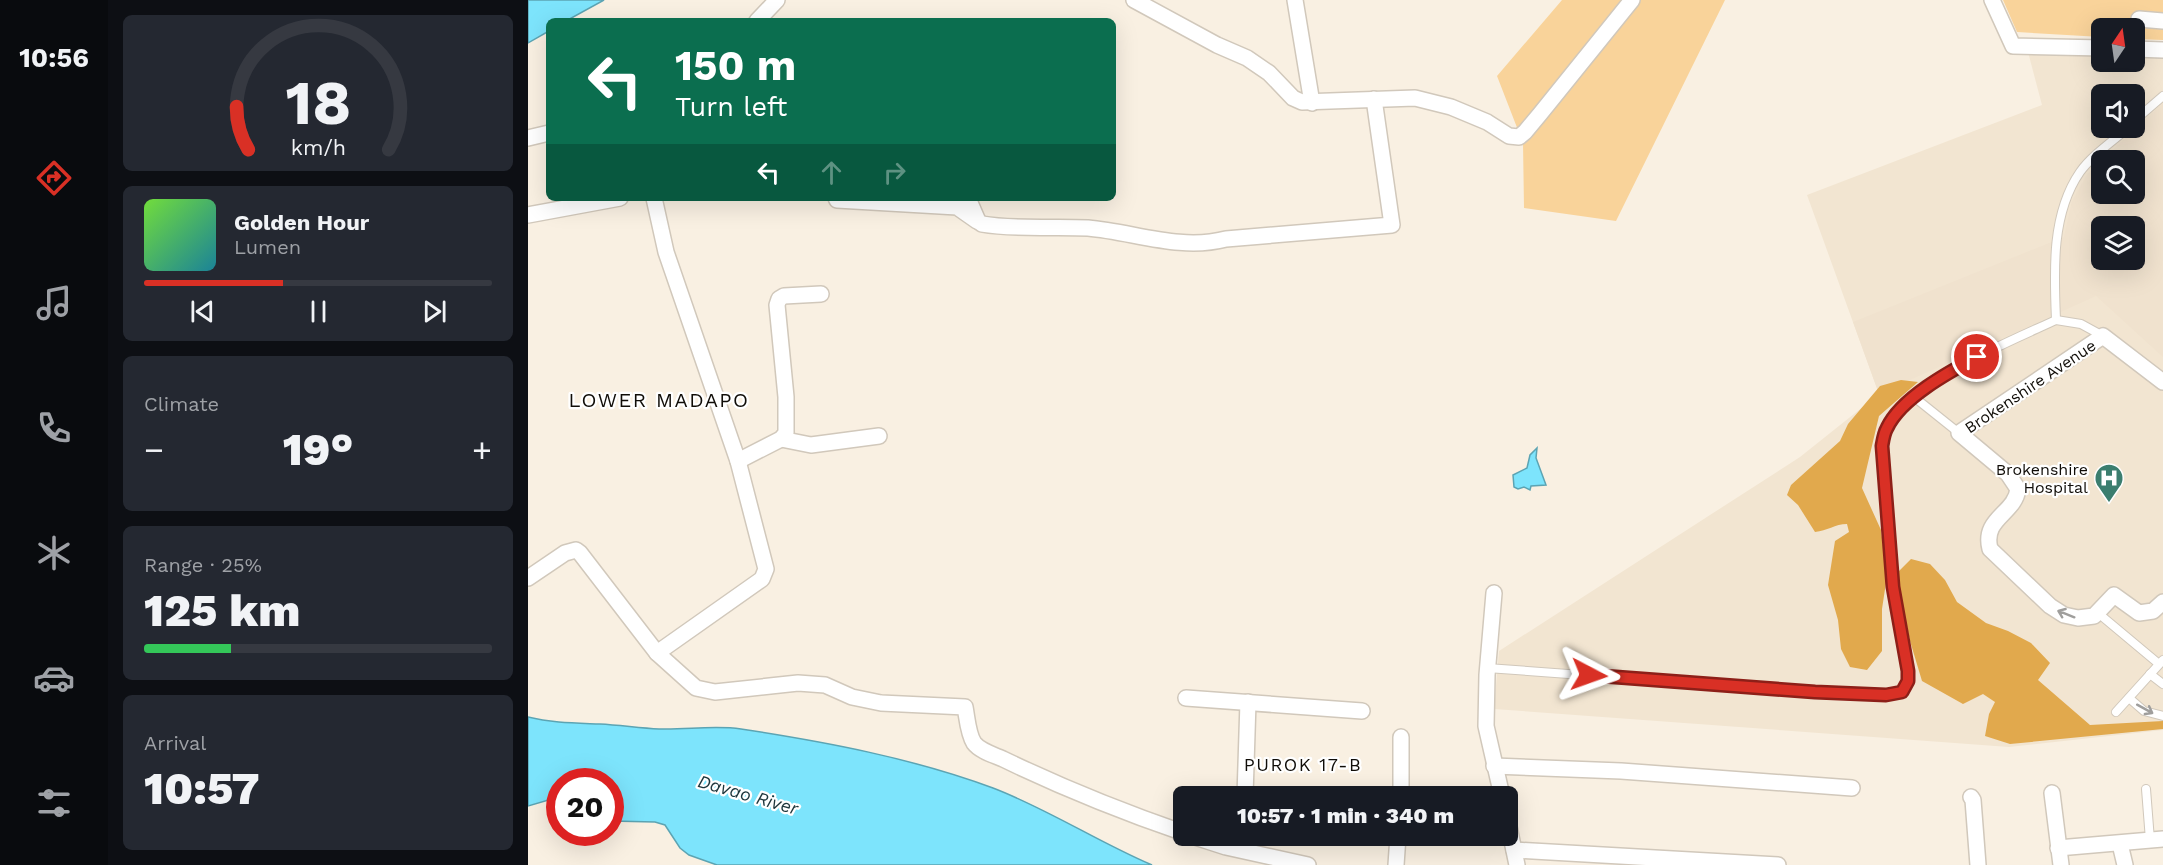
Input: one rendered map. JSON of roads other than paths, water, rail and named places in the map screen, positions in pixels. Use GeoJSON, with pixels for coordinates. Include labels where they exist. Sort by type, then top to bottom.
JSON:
{"type":"FeatureCollection","features":[{"type":"Feature","properties":{"kind":"street"},"geometry":{"type":"LineString","coordinates":[[760,18],[777,0]]}},
{"type":"Feature","properties":{"kind":"street"},"geometry":{"type":"LineString","coordinates":[[1134,0],[1246,58],[1269,73],[1293,99],[1311,103],[1415,98],[1451,107],[1487,122],[1509,136],[1519,137],[1632,0]]}},
{"type":"Feature","properties":{"kind":"street"},"geometry":{"type":"LineString","coordinates":[[1295,0],[1311,103]]}},
{"type":"Feature","properties":{"kind":"street"},"geometry":{"type":"LineString","coordinates":[[1992,0],[2013,46],[2091,48]]}},
{"type":"Feature","properties":{"kind":"street"},"geometry":{"type":"LineString","coordinates":[[2145,20],[2163,21]]}},
{"type":"Feature","properties":{"kind":"street"},"geometry":{"type":"LineString","coordinates":[[2145,49],[2163,50]]}},
{"type":"Feature","properties":{"kind":"street"},"geometry":{"type":"LineString","coordinates":[[854,201],[957,207],[982,225],[1091,229],[1166,241],[1206,243],[1392,225],[1374,99]]}},
{"type":"Feature","properties":{"kind":"street"},"geometry":{"type":"LineString","coordinates":[[528,138],[546,134]]}},
{"type":"Feature","properties":{"kind":"street"},"geometry":{"type":"LineString","coordinates":[[528,215],[604,201]]}},
{"type":"Feature","properties":{"kind":"street"},"geometry":{"type":"LineString","coordinates":[[655,201],[666,252],[738,461],[766,569],[762,579],[657,653]]}},
{"type":"Feature","properties":{"kind":"street"},"geometry":{"type":"LineString","coordinates":[[969,201],[978,221]]}},
{"type":"Feature","properties":{"kind":"street"},"geometry":{"type":"LineString","coordinates":[[738,461],[781,439],[786,433],[786,397],[779,299],[784,296],[821,294]]}},
{"type":"Feature","properties":{"kind":"street","name":"Brokenshire Avenue"},"geometry":{"type":"LineString","coordinates":[[2098,613],[2094,616],[2078,618],[2059,612],[2049,606],[1994,554],[1989,544],[1990,531],[1997,518],[2014,502],[2018,489],[2008,474],[1959,433],[2103,336],[2163,382]]}},
{"type":"Feature","properties":{"kind":"street"},"geometry":{"type":"LineString","coordinates":[[781,439],[811,445],[879,436]]}},
{"type":"Feature","properties":{"kind":"street"},"geometry":{"type":"LineString","coordinates":[[528,578],[565,553],[576,550],[657,653],[696,688],[706,692],[715,692],[798,682],[825,685],[852,697],[881,703],[965,707],[972,736],[975,743],[982,748],[1018,766],[1173,829]]}},
{"type":"Feature","properties":{"kind":"street"},"geometry":{"type":"LineString","coordinates":[[1494,593],[1487,668],[1486,726],[1499,786]]}},
{"type":"Feature","properties":{"kind":"street"},"geometry":{"type":"LineString","coordinates":[[2098,613],[2114,596],[2139,613],[2153,611],[2163,602]]}},
{"type":"Feature","properties":{"kind":"street"},"geometry":{"type":"LineString","coordinates":[[1186,698],[1362,711]]}},
{"type":"Feature","properties":{"kind":"street"},"geometry":{"type":"LineString","coordinates":[[1245,786],[1248,702]]}},
{"type":"Feature","properties":{"kind":"street"},"geometry":{"type":"LineString","coordinates":[[1401,737],[1401,786]]}},
{"type":"Feature","properties":{"kind":"street"},"geometry":{"type":"LineString","coordinates":[[1494,766],[1621,771],[1852,788]]}},
{"type":"Feature","properties":{"kind":"street"},"geometry":{"type":"LineString","coordinates":[[2052,793],[2061,865]]}},
{"type":"Feature","properties":{"kind":"street"},"geometry":{"type":"LineString","coordinates":[[1971,797],[1978,865]]}},
{"type":"Feature","properties":{"kind":"street"},"geometry":{"type":"LineString","coordinates":[[2058,848],[2157,840]]}},
{"type":"Feature","properties":{"kind":"street"},"geometry":{"type":"LineString","coordinates":[[2120,844],[2125,865]]}},
{"type":"Feature","properties":{"kind":"street"},"geometry":{"type":"LineString","coordinates":[[1225,846],[1308,865]]}},
{"type":"Feature","properties":{"kind":"street"},"geometry":{"type":"LineString","coordinates":[[1242,846],[1242,851]]}},
{"type":"Feature","properties":{"kind":"street"},"geometry":{"type":"LineString","coordinates":[[1396,865],[1397,846]]}},
{"type":"Feature","properties":{"kind":"street"},"geometry":{"type":"LineString","coordinates":[[1513,846],[1517,865]]}},
{"type":"Feature","properties":{"kind":"street"},"geometry":{"type":"LineString","coordinates":[[1514,849],[1778,865]]}},
{"type":"Feature","properties":{"kind":"lane"},"geometry":{"type":"LineString","coordinates":[[2145,112],[2163,96]]}},
{"type":"Feature","properties":{"kind":"lane"},"geometry":{"type":"LineString","coordinates":[[2056,320],[2056,250],[2061,216],[2068,192],[2082,169],[2117,138]]}},
{"type":"Feature","properties":{"kind":"lane"},"geometry":{"type":"LineString","coordinates":[[1487,668],[1815,692],[1886,695],[1902,692],[1908,681],[1908,671],[1893,587],[1882,446],[1886,429],[1894,415],[1937,379],[1977,357],[2056,320],[2081,324],[2103,336]]}},
{"type":"Feature","properties":{"kind":"lane"},"geometry":{"type":"LineString","coordinates":[[1914,398],[1959,433]]}},
{"type":"Feature","properties":{"kind":"lane"},"geometry":{"type":"LineString","coordinates":[[2098,613],[2161,662],[2116,712]]}},
{"type":"Feature","properties":{"kind":"lane"},"geometry":{"type":"LineString","coordinates":[[2150,674],[2163,684]]}},
{"type":"Feature","properties":{"kind":"lane"},"geometry":{"type":"LineString","coordinates":[[2129,698],[2144,711],[2163,716]]}},
{"type":"Feature","properties":{"kind":"lane"},"geometry":{"type":"LineString","coordinates":[[2146,789],[2157,840]]}},
{"type":"Feature","properties":{"kind":"water"},"geometry":{"type":"Polygon","coordinates":[[[528,0],[604,0],[571,18],[546,18],[546,33],[528,43],[528,0]]]}},
{"type":"Feature","properties":{"kind":"water"},"geometry":{"type":"Polygon","coordinates":[[[1537,448],[1536,458],[1546,485],[1531,486],[1530,490],[1524,487],[1518,489],[1514,487],[1513,475],[1527,468],[1530,455],[1537,448]]]}},
{"type":"Feature","properties":{"kind":"water","name":"Davao River"},"geometry":{"type":"Polygon","coordinates":[[[528,717],[555,722],[659,729],[721,727],[837,745],[962,777],[1013,796],[1152,865],[717,865],[689,855],[680,848],[665,825],[655,822],[624,821],[624,768],[546,768],[546,801],[528,806],[528,717]]]}},
{"type":"Feature","properties":{"kind":"place","name":"Brokenshire Hospital"},"geometry":{"type":"Point","coordinates":[2109,504]}},
{"type":"Feature","properties":{"kind":"district","name":"LOWER MADAPO"},"geometry":{"type":"Point","coordinates":[659,400]}},
{"type":"Feature","properties":{"kind":"district","name":"PUROK 17-B"},"geometry":{"type":"Point","coordinates":[1303,765]}}]}
